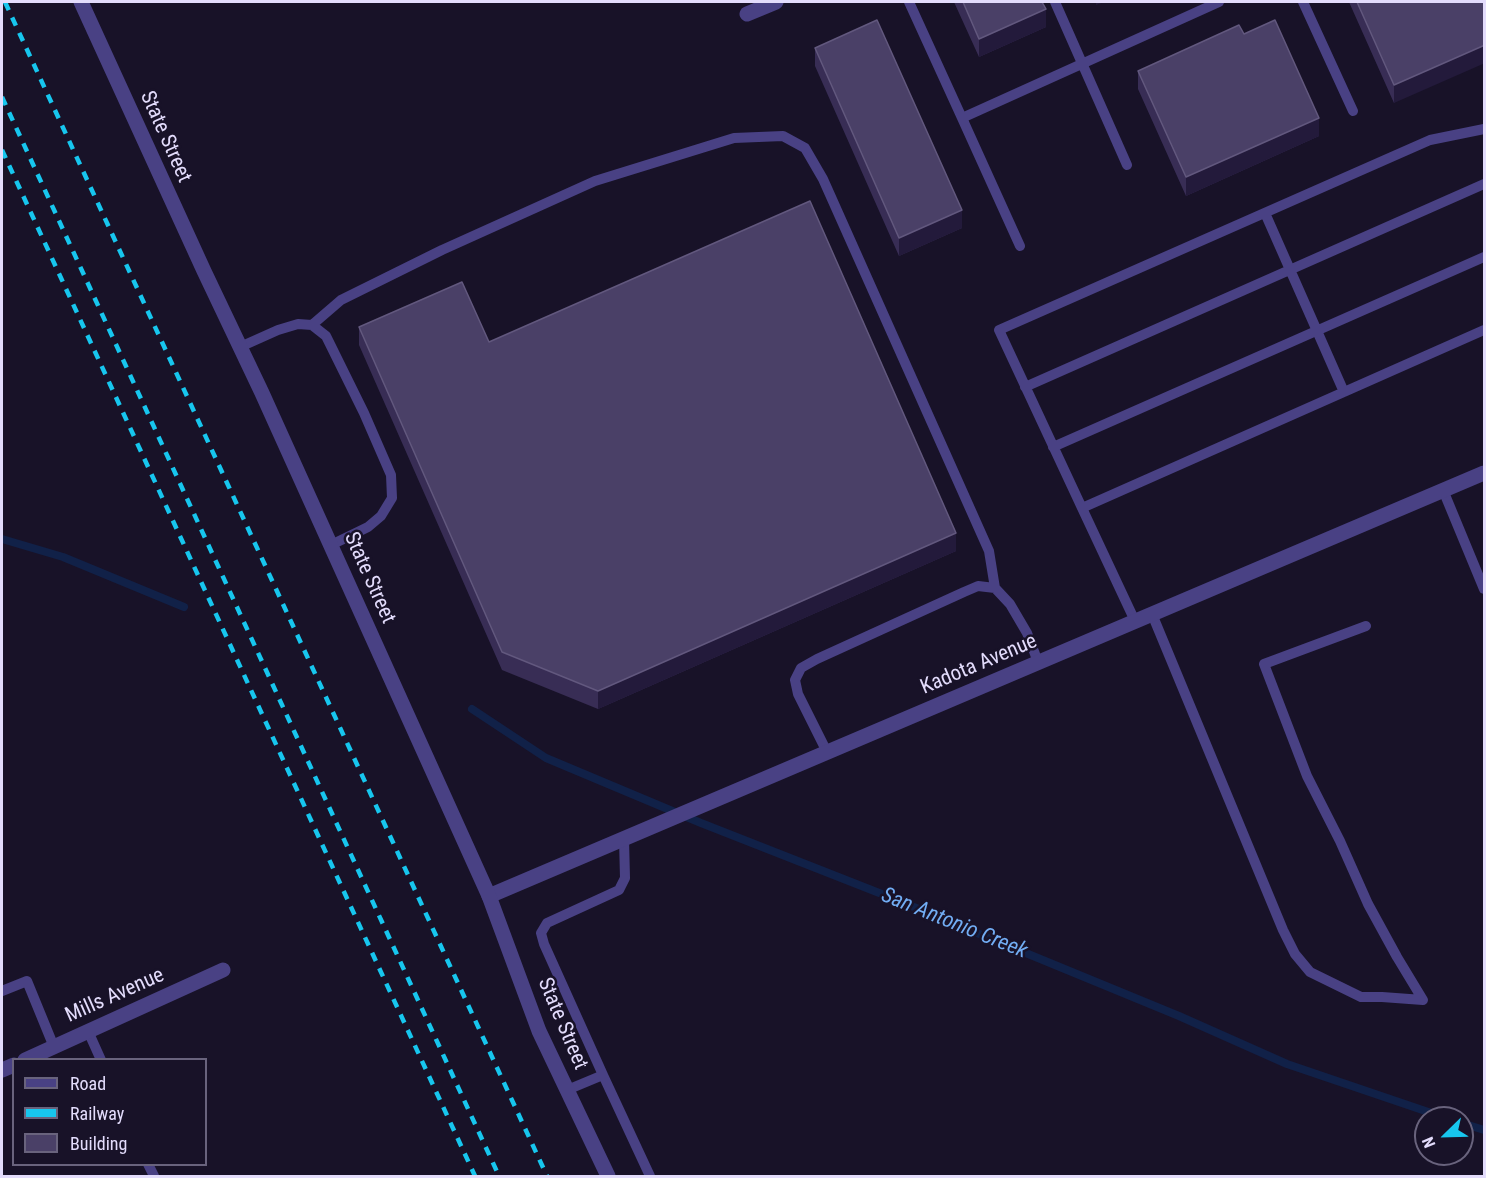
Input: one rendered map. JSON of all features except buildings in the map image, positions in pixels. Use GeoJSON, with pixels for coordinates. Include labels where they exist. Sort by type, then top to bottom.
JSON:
{"type":"FeatureCollection","features":[{"type":"Feature","properties":{"kind":"street","name":"State Street"},"geometry":{"type":"LineString","coordinates":[[81,2],[331,545],[489,896],[539,1031],[608,1176]]}},
{"type":"Feature","properties":{"kind":"street"},"geometry":{"type":"LineString","coordinates":[[747,14],[776,2]]}},
{"type":"Feature","properties":{"kind":"street","name":"Kadota Avenue"},"geometry":{"type":"LineString","coordinates":[[489,896],[1485,472]]}},
{"type":"Feature","properties":{"kind":"street","name":"Mills Avenue"},"geometry":{"type":"LineString","coordinates":[[27,1058],[223,970]]}},
{"type":"Feature","properties":{"kind":"lane"},"geometry":{"type":"LineString","coordinates":[[909,2],[1020,246]]}},
{"type":"Feature","properties":{"kind":"lane"},"geometry":{"type":"LineString","coordinates":[[1055,2],[1127,165]]}},
{"type":"Feature","properties":{"kind":"lane"},"geometry":{"type":"LineString","coordinates":[[962,118],[1220,2]]}},
{"type":"Feature","properties":{"kind":"lane"},"geometry":{"type":"LineString","coordinates":[[1302,2],[1353,111]]}},
{"type":"Feature","properties":{"kind":"lane"},"geometry":{"type":"LineString","coordinates":[[1135,621],[999,330],[1430,140],[1485,129]]}},
{"type":"Feature","properties":{"kind":"lane"},"geometry":{"type":"LineString","coordinates":[[312,325],[341,300],[442,249],[595,181],[734,138],[783,136],[805,148],[824,179],[989,551],[995,588],[1016,614],[1027,633],[1038,662]]}},
{"type":"Feature","properties":{"kind":"lane"},"geometry":{"type":"LineString","coordinates":[[1025,387],[1485,184]]}},
{"type":"Feature","properties":{"kind":"lane"},"geometry":{"type":"LineString","coordinates":[[1265,213],[1344,392]]}},
{"type":"Feature","properties":{"kind":"lane"},"geometry":{"type":"LineString","coordinates":[[1053,447],[1485,257]]}},
{"type":"Feature","properties":{"kind":"lane"},"geometry":{"type":"LineString","coordinates":[[240,347],[298,324],[312,325],[326,336],[335,353],[391,475],[392,498],[381,516],[368,527],[331,545]]}},
{"type":"Feature","properties":{"kind":"lane"},"geometry":{"type":"LineString","coordinates":[[1082,508],[1485,330]]}},
{"type":"Feature","properties":{"kind":"lane"},"geometry":{"type":"LineString","coordinates":[[1443,490],[1485,589]]}},
{"type":"Feature","properties":{"kind":"lane"},"geometry":{"type":"LineString","coordinates":[[827,752],[798,694],[795,680],[801,668],[978,586],[995,588]]}},
{"type":"Feature","properties":{"kind":"lane"},"geometry":{"type":"LineString","coordinates":[[1152,614],[1282,930],[1295,954],[1310,972],[1361,997],[1423,1000],[1396,957],[1368,904],[1307,776],[1264,664],[1366,626]]}},
{"type":"Feature","properties":{"kind":"lane"},"geometry":{"type":"LineString","coordinates":[[624,839],[625,878],[619,890],[547,923],[541,933],[650,1176]]}},
{"type":"Feature","properties":{"kind":"lane"},"geometry":{"type":"LineString","coordinates":[[2,991],[27,981],[54,1047]]}},
{"type":"Feature","properties":{"kind":"lane"},"geometry":{"type":"LineString","coordinates":[[88,1031],[101,1058]]}},
{"type":"Feature","properties":{"kind":"lane"},"geometry":{"type":"LineString","coordinates":[[567,1090],[603,1075]]}},
{"type":"Feature","properties":{"kind":"waterway","name":"San Antonio Creek"},"geometry":{"type":"LineString","coordinates":[[2,539],[63,557],[184,607]]}},
{"type":"Feature","properties":{"kind":"waterway","name":"San Antonio Creek"},"geometry":{"type":"LineString","coordinates":[[472,709],[546,758],[1179,1016],[1287,1064],[1414,1107]]}},
{"type":"Feature","properties":{"kind":"waterway","name":"San Antonio Creek"},"geometry":{"type":"LineString","coordinates":[[1474,1127],[1484,1130]]}},
{"type":"Feature","properties":{"kind":"railway"},"geometry":{"type":"LineString","coordinates":[[5,2],[547,1176]]}},
{"type":"Feature","properties":{"kind":"railway"},"geometry":{"type":"LineString","coordinates":[[2,97],[499,1176]]}},
{"type":"Feature","properties":{"kind":"railway"},"geometry":{"type":"LineString","coordinates":[[2,150],[475,1176]]}}]}
